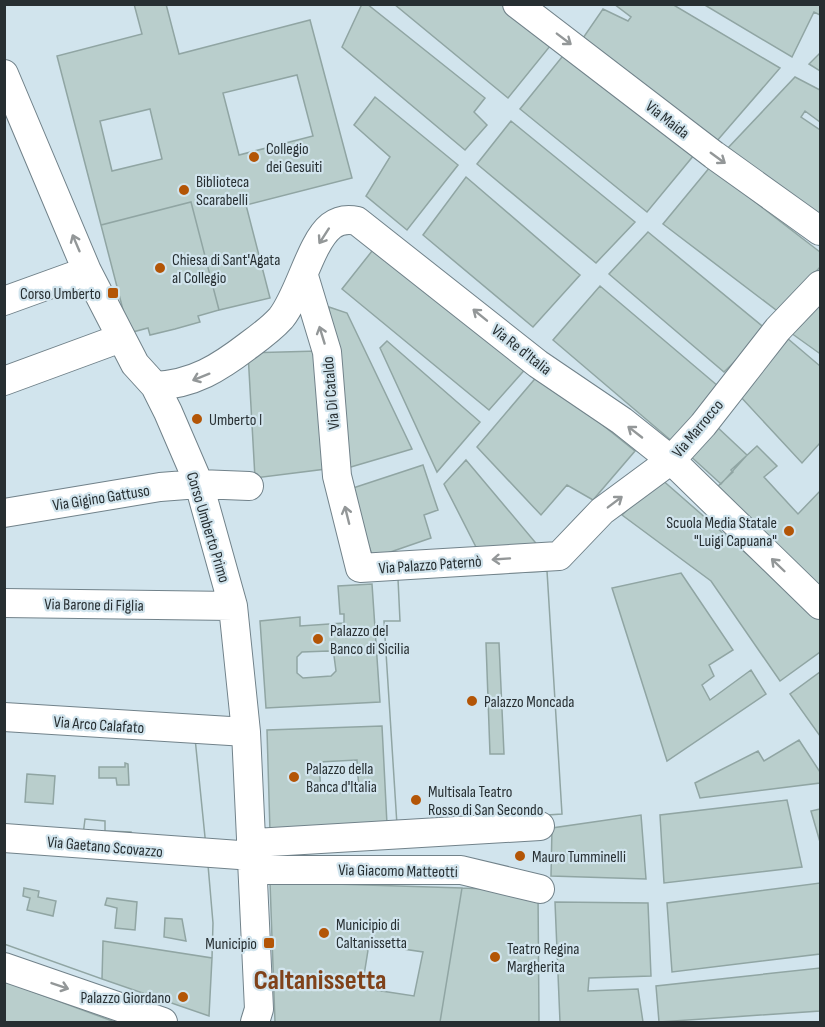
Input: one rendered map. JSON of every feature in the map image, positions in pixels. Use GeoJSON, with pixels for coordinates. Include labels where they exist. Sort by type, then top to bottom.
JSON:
{"type":"FeatureCollection","features":[{"type":"Feature","properties":{"kind":"street","name":"Via Maida"},"geometry":{"type":"LineString","coordinates":[[517,4],[714,154],[820,231]]}},
{"type":"Feature","properties":{"kind":"street","name":"Corso Umberto Primo"},"geometry":{"type":"LineString","coordinates":[[4,74],[87,271],[135,364],[154,386],[199,484],[233,606],[246,732],[253,856],[259,1009],[255,1023]]}},
{"type":"Feature","properties":{"kind":"street","name":"Via Re d'Italia"},"geometry":{"type":"LineString","coordinates":[[154,386],[170,385],[201,377],[241,351],[279,320],[296,294],[322,237],[332,225],[346,219],[357,221],[538,364],[622,421],[671,460],[820,605]]}},
{"type":"Feature","properties":{"kind":"street"},"geometry":{"type":"LineString","coordinates":[[4,301],[87,271]]}},
{"type":"Feature","properties":{"kind":"street","name":"Via Di Cataldo"},"geometry":{"type":"LineString","coordinates":[[304,276],[327,352],[337,476]]}},
{"type":"Feature","properties":{"kind":"street","name":"Via Marrocco"},"geometry":{"type":"LineString","coordinates":[[566,549],[602,511],[671,460],[703,425],[778,329],[820,285]]}},
{"type":"Feature","properties":{"kind":"street"},"geometry":{"type":"LineString","coordinates":[[4,381],[121,338]]}},
{"type":"Feature","properties":{"kind":"street","name":"Via Palazzo Paternò"},"geometry":{"type":"LineString","coordinates":[[337,476],[360,568],[566,549]]}},
{"type":"Feature","properties":{"kind":"street","name":"Via Gigino Gattuso"},"geometry":{"type":"LineString","coordinates":[[4,513],[160,487],[199,484],[249,486]]}},
{"type":"Feature","properties":{"kind":"street","name":"Via Barone di Figlia"},"geometry":{"type":"LineString","coordinates":[[4,603],[233,606]]}},
{"type":"Feature","properties":{"kind":"street","name":"Via Arco Calafato"},"geometry":{"type":"LineString","coordinates":[[4,717],[194,731],[246,732]]}},
{"type":"Feature","properties":{"kind":"street","name":"Via Giacomo Matteotti"},"geometry":{"type":"LineString","coordinates":[[253,856],[382,837],[540,826]]}},
{"type":"Feature","properties":{"kind":"street"},"geometry":{"type":"LineString","coordinates":[[382,837],[382,870]]}},
{"type":"Feature","properties":{"kind":"street","name":"Via Gaetano Scovazzo"},"geometry":{"type":"LineString","coordinates":[[4,838],[253,856]]}},
{"type":"Feature","properties":{"kind":"street","name":"Via Giacomo Matteotti"},"geometry":{"type":"LineString","coordinates":[[253,856],[382,870],[460,870],[540,889]]}},
{"type":"Feature","properties":{"kind":"street"},"geometry":{"type":"LineString","coordinates":[[4,967],[163,1023]]}},
{"type":"Feature","properties":{"kind":"building","name":"Collegio dei Gesuiti"},"geometry":{"type":"Polygon","coordinates":[[[134,4],[166,4],[179,54],[310,20],[352,178],[246,205],[270,298],[219,310],[191,202],[101,225],[57,56],[142,34],[134,4]],[[297,75],[223,93],[239,155],[313,136],[297,75]],[[150,109],[100,121],[112,171],[162,159],[150,109]]]}},
{"type":"Feature","properties":{"kind":"building"},"geometry":{"type":"Polygon","coordinates":[[[362,4],[367,4],[485,98],[474,112],[487,125],[465,150],[342,47],[362,4]]]}},
{"type":"Feature","properties":{"kind":"building"},"geometry":{"type":"Polygon","coordinates":[[[394,4],[505,4],[555,40],[508,98],[394,4]]]}},
{"type":"Feature","properties":{"kind":"building"},"geometry":{"type":"Polygon","coordinates":[[[614,4],[672,4],[780,68],[716,142],[583,38],[603,9],[628,21],[631,17],[614,4]]]}},
{"type":"Feature","properties":{"kind":"building"},"geometry":{"type":"Polygon","coordinates":[[[703,4],[820,4],[820,15],[814,12],[792,57],[703,4]]]}},
{"type":"Feature","properties":{"kind":"building"},"geometry":{"type":"Polygon","coordinates":[[[566,52],[694,155],[647,212],[520,109],[566,52]]]}},
{"type":"Feature","properties":{"kind":"building"},"geometry":{"type":"Polygon","coordinates":[[[820,53],[820,71],[809,64],[820,53]]]}},
{"type":"Feature","properties":{"kind":"building"},"geometry":{"type":"Polygon","coordinates":[[[795,77],[820,90],[820,122],[805,111],[801,117],[820,130],[820,216],[727,149],[795,77]]]}},
{"type":"Feature","properties":{"kind":"building"},"geometry":{"type":"Polygon","coordinates":[[[375,97],[458,165],[407,230],[366,196],[390,157],[354,125],[375,97]]]}},
{"type":"Feature","properties":{"kind":"building"},"geometry":{"type":"Polygon","coordinates":[[[511,121],[635,222],[596,263],[477,164],[511,121]]]}},
{"type":"Feature","properties":{"kind":"building"},"geometry":{"type":"Polygon","coordinates":[[[710,167],[820,252],[820,267],[780,313],[663,224],[710,167]]]}},
{"type":"Feature","properties":{"kind":"building"},"geometry":{"type":"Polygon","coordinates":[[[466,177],[580,275],[533,327],[423,235],[466,177]]]}},
{"type":"Feature","properties":{"kind":"building","name":"Chiesa di Sant'Agata al Collegio"},"geometry":{"type":"Polygon","coordinates":[[[191,202],[219,310],[198,316],[200,322],[175,329],[150,335],[148,328],[129,333],[101,225],[191,202]]]}},
{"type":"Feature","properties":{"kind":"building"},"geometry":{"type":"Polygon","coordinates":[[[648,232],[767,330],[724,372],[609,274],[648,232]]]}},
{"type":"Feature","properties":{"kind":"building"},"geometry":{"type":"Polygon","coordinates":[[[376,246],[528,366],[489,410],[342,289],[376,246]]]}},
{"type":"Feature","properties":{"kind":"building"},"geometry":{"type":"Polygon","coordinates":[[[600,286],[718,386],[674,443],[553,340],[600,286]]]}},
{"type":"Feature","properties":{"kind":"building"},"geometry":{"type":"Polygon","coordinates":[[[820,301],[820,351],[819,353],[791,333],[820,301]]]}},
{"type":"Feature","properties":{"kind":"building"},"geometry":{"type":"Polygon","coordinates":[[[329,307],[347,313],[412,449],[344,469],[329,307]]]}},
{"type":"Feature","properties":{"kind":"building"},"geometry":{"type":"Polygon","coordinates":[[[787,338],[820,366],[820,443],[802,463],[739,395],[787,338]]]}},
{"type":"Feature","properties":{"kind":"building"},"geometry":{"type":"Polygon","coordinates":[[[387,341],[480,422],[437,472],[380,348],[387,341]]]}},
{"type":"Feature","properties":{"kind":"building"},"geometry":{"type":"Polygon","coordinates":[[[318,351],[326,469],[255,478],[248,353],[318,351]]]}},
{"type":"Feature","properties":{"kind":"building"},"geometry":{"type":"Polygon","coordinates":[[[539,374],[635,451],[593,500],[567,485],[541,515],[477,447],[539,374]]]}},
{"type":"Feature","properties":{"kind":"building"},"geometry":{"type":"Polygon","coordinates":[[[715,425],[747,455],[721,484],[687,453],[715,425]]]}},
{"type":"Feature","properties":{"kind":"building","name":"Scuola Media Statale \"Luigi Capuana\""},"geometry":{"type":"Polygon","coordinates":[[[757,446],[777,466],[764,477],[798,514],[820,491],[820,593],[715,489],[733,472],[731,470],[757,446]]]}},
{"type":"Feature","properties":{"kind":"building"},"geometry":{"type":"Polygon","coordinates":[[[466,460],[540,548],[478,551],[444,484],[466,460]]]}},
{"type":"Feature","properties":{"kind":"building"},"geometry":{"type":"Polygon","coordinates":[[[423,465],[438,510],[424,515],[431,538],[373,558],[350,489],[423,465]]]}},
{"type":"Feature","properties":{"kind":"building"},"geometry":{"type":"Polygon","coordinates":[[[660,478],[820,618],[820,652],[780,681],[711,581],[622,515],[660,478]]]}},
{"type":"Feature","properties":{"kind":"building","name":"Palazzo Moncada"},"geometry":{"type":"Polygon","coordinates":[[[547,571],[562,814],[397,825],[384,621],[400,621],[398,579],[547,571]],[[486,643],[490,754],[504,754],[499,643],[486,643]]]}},
{"type":"Feature","properties":{"kind":"building","name":"Palazzo Moncada"},"geometry":{"type":"Polygon","coordinates":[[[547,571],[562,814],[397,825],[384,621],[400,621],[398,579],[547,571]]]}},
{"type":"Feature","properties":{"kind":"building"},"geometry":{"type":"Polygon","coordinates":[[[681,573],[733,650],[709,665],[714,676],[702,685],[710,700],[751,670],[766,694],[667,761],[612,588],[681,573]]]}},
{"type":"Feature","properties":{"kind":"building","name":"Palazzo del Banco di Sicilia"},"geometry":{"type":"Polygon","coordinates":[[[372,584],[380,702],[266,708],[260,621],[300,617],[300,626],[344,623],[344,614],[340,614],[338,586],[372,584]],[[329,651],[302,652],[297,657],[297,673],[303,678],[331,676],[336,671],[334,656],[329,651]]]}},
{"type":"Feature","properties":{"kind":"building"},"geometry":{"type":"Polygon","coordinates":[[[820,672],[820,736],[790,694],[820,672]]]}},
{"type":"Feature","properties":{"kind":"building"},"geometry":{"type":"Polygon","coordinates":[[[4,724],[195,738],[206,847],[130,841],[131,832],[105,831],[105,821],[85,819],[83,835],[4,829],[4,724]],[[125,763],[125,767],[99,767],[99,778],[116,778],[117,785],[129,785],[128,764],[125,763]],[[27,774],[25,802],[53,804],[55,776],[27,774]]]}},
{"type":"Feature","properties":{"kind":"building"},"geometry":{"type":"Polygon","coordinates":[[[4,724],[195,738],[206,847],[130,841],[131,832],[105,831],[105,821],[85,819],[83,835],[4,829],[4,724]]]}},
{"type":"Feature","properties":{"kind":"building","name":"Palazzo della Banca d'Italia"},"geometry":{"type":"Polygon","coordinates":[[[382,726],[387,824],[270,832],[267,730],[382,726]],[[357,760],[319,762],[321,793],[359,792],[357,760]]]}},
{"type":"Feature","properties":{"kind":"building"},"geometry":{"type":"Polygon","coordinates":[[[799,740],[820,772],[820,783],[700,798],[695,783],[758,751],[764,761],[799,740]]]}},
{"type":"Feature","properties":{"kind":"building"},"geometry":{"type":"Polygon","coordinates":[[[787,800],[802,867],[664,883],[660,815],[787,800]]]}},
{"type":"Feature","properties":{"kind":"building"},"geometry":{"type":"Polygon","coordinates":[[[820,809],[820,842],[811,811],[820,809]]]}},
{"type":"Feature","properties":{"kind":"building"},"geometry":{"type":"Polygon","coordinates":[[[641,815],[646,879],[551,876],[552,828],[641,815]]]}},
{"type":"Feature","properties":{"kind":"building"},"geometry":{"type":"Polygon","coordinates":[[[4,848],[208,865],[213,923],[212,958],[103,941],[102,979],[4,944],[4,848]],[[24,888],[23,896],[30,898],[27,910],[53,916],[56,901],[38,897],[39,891],[24,888]],[[107,898],[105,905],[117,908],[115,928],[135,930],[137,902],[107,898]],[[165,918],[164,937],[186,941],[182,919],[165,918]]]}},
{"type":"Feature","properties":{"kind":"building"},"geometry":{"type":"Polygon","coordinates":[[[4,848],[208,865],[213,923],[212,958],[103,941],[102,979],[4,944],[4,848]]]}},
{"type":"Feature","properties":{"kind":"building"},"geometry":{"type":"Polygon","coordinates":[[[270,882],[462,888],[440,1022],[275,1022],[270,882]],[[369,944],[362,988],[414,996],[423,952],[369,944]]]}},
{"type":"Feature","properties":{"kind":"building"},"geometry":{"type":"Polygon","coordinates":[[[820,883],[820,954],[672,972],[667,903],[820,883]]]}},
{"type":"Feature","properties":{"kind":"building","name":"Teatro Regina Margherita"},"geometry":{"type":"Polygon","coordinates":[[[462,888],[538,891],[539,1022],[440,1022],[462,888]]]}},
{"type":"Feature","properties":{"kind":"building"},"geometry":{"type":"Polygon","coordinates":[[[555,902],[648,903],[651,976],[589,978],[588,991],[638,989],[643,1022],[560,1022],[555,902]]]}},
{"type":"Feature","properties":{"kind":"building","name":"Palazzo Giordano"},"geometry":{"type":"Polygon","coordinates":[[[103,941],[212,958],[209,1016],[102,979],[103,941]]]}},
{"type":"Feature","properties":{"kind":"building"},"geometry":{"type":"Polygon","coordinates":[[[820,968],[820,1011],[659,1022],[656,986],[820,968]]]}},
{"type":"Feature","properties":{"kind":"building"},"geometry":{"type":"Polygon","coordinates":[[[4,981],[115,1022],[4,1022],[4,981]]]}},
{"type":"Feature","properties":{"kind":"place","name":"Collegio dei Gesuiti"},"geometry":{"type":"Point","coordinates":[254,157]}},
{"type":"Feature","properties":{"kind":"place","name":"Biblioteca Scarabelli"},"geometry":{"type":"Point","coordinates":[184,190]}},
{"type":"Feature","properties":{"kind":"place","name":"Chiesa di Sant'Agata al Collegio"},"geometry":{"type":"Point","coordinates":[160,268]}},
{"type":"Feature","properties":{"kind":"place","name":"Corso Umberto"},"geometry":{"type":"Point","coordinates":[113,293]}},
{"type":"Feature","properties":{"kind":"place","name":"Umberto I"},"geometry":{"type":"Point","coordinates":[197,419]}},
{"type":"Feature","properties":{"kind":"place","name":"Scuola Media Statale \"Luigi Capuana\""},"geometry":{"type":"Point","coordinates":[789,531]}},
{"type":"Feature","properties":{"kind":"place","name":"Palazzo del Banco di Sicilia"},"geometry":{"type":"Point","coordinates":[318,639]}},
{"type":"Feature","properties":{"kind":"place","name":"Palazzo Moncada"},"geometry":{"type":"Point","coordinates":[472,701]}},
{"type":"Feature","properties":{"kind":"place","name":"Palazzo della Banca d'Italia"},"geometry":{"type":"Point","coordinates":[294,777]}},
{"type":"Feature","properties":{"kind":"place","name":"Multisala Teatro Rosso di San Secondo"},"geometry":{"type":"Point","coordinates":[416,800]}},
{"type":"Feature","properties":{"kind":"place","name":"Mauro Tumminelli"},"geometry":{"type":"Point","coordinates":[520,856]}},
{"type":"Feature","properties":{"kind":"place","name":"Municipio di Caltanissetta"},"geometry":{"type":"Point","coordinates":[324,933]}},
{"type":"Feature","properties":{"kind":"place","name":"Municipio"},"geometry":{"type":"Point","coordinates":[269,943]}},
{"type":"Feature","properties":{"kind":"place","name":"Teatro Regina Margherita"},"geometry":{"type":"Point","coordinates":[495,957]}},
{"type":"Feature","properties":{"kind":"place","name":"Palazzo Giordano"},"geometry":{"type":"Point","coordinates":[183,997]}},
{"type":"Feature","properties":{"kind":"district","name":"Caltanissetta"},"geometry":{"type":"Point","coordinates":[320,979]}}]}
